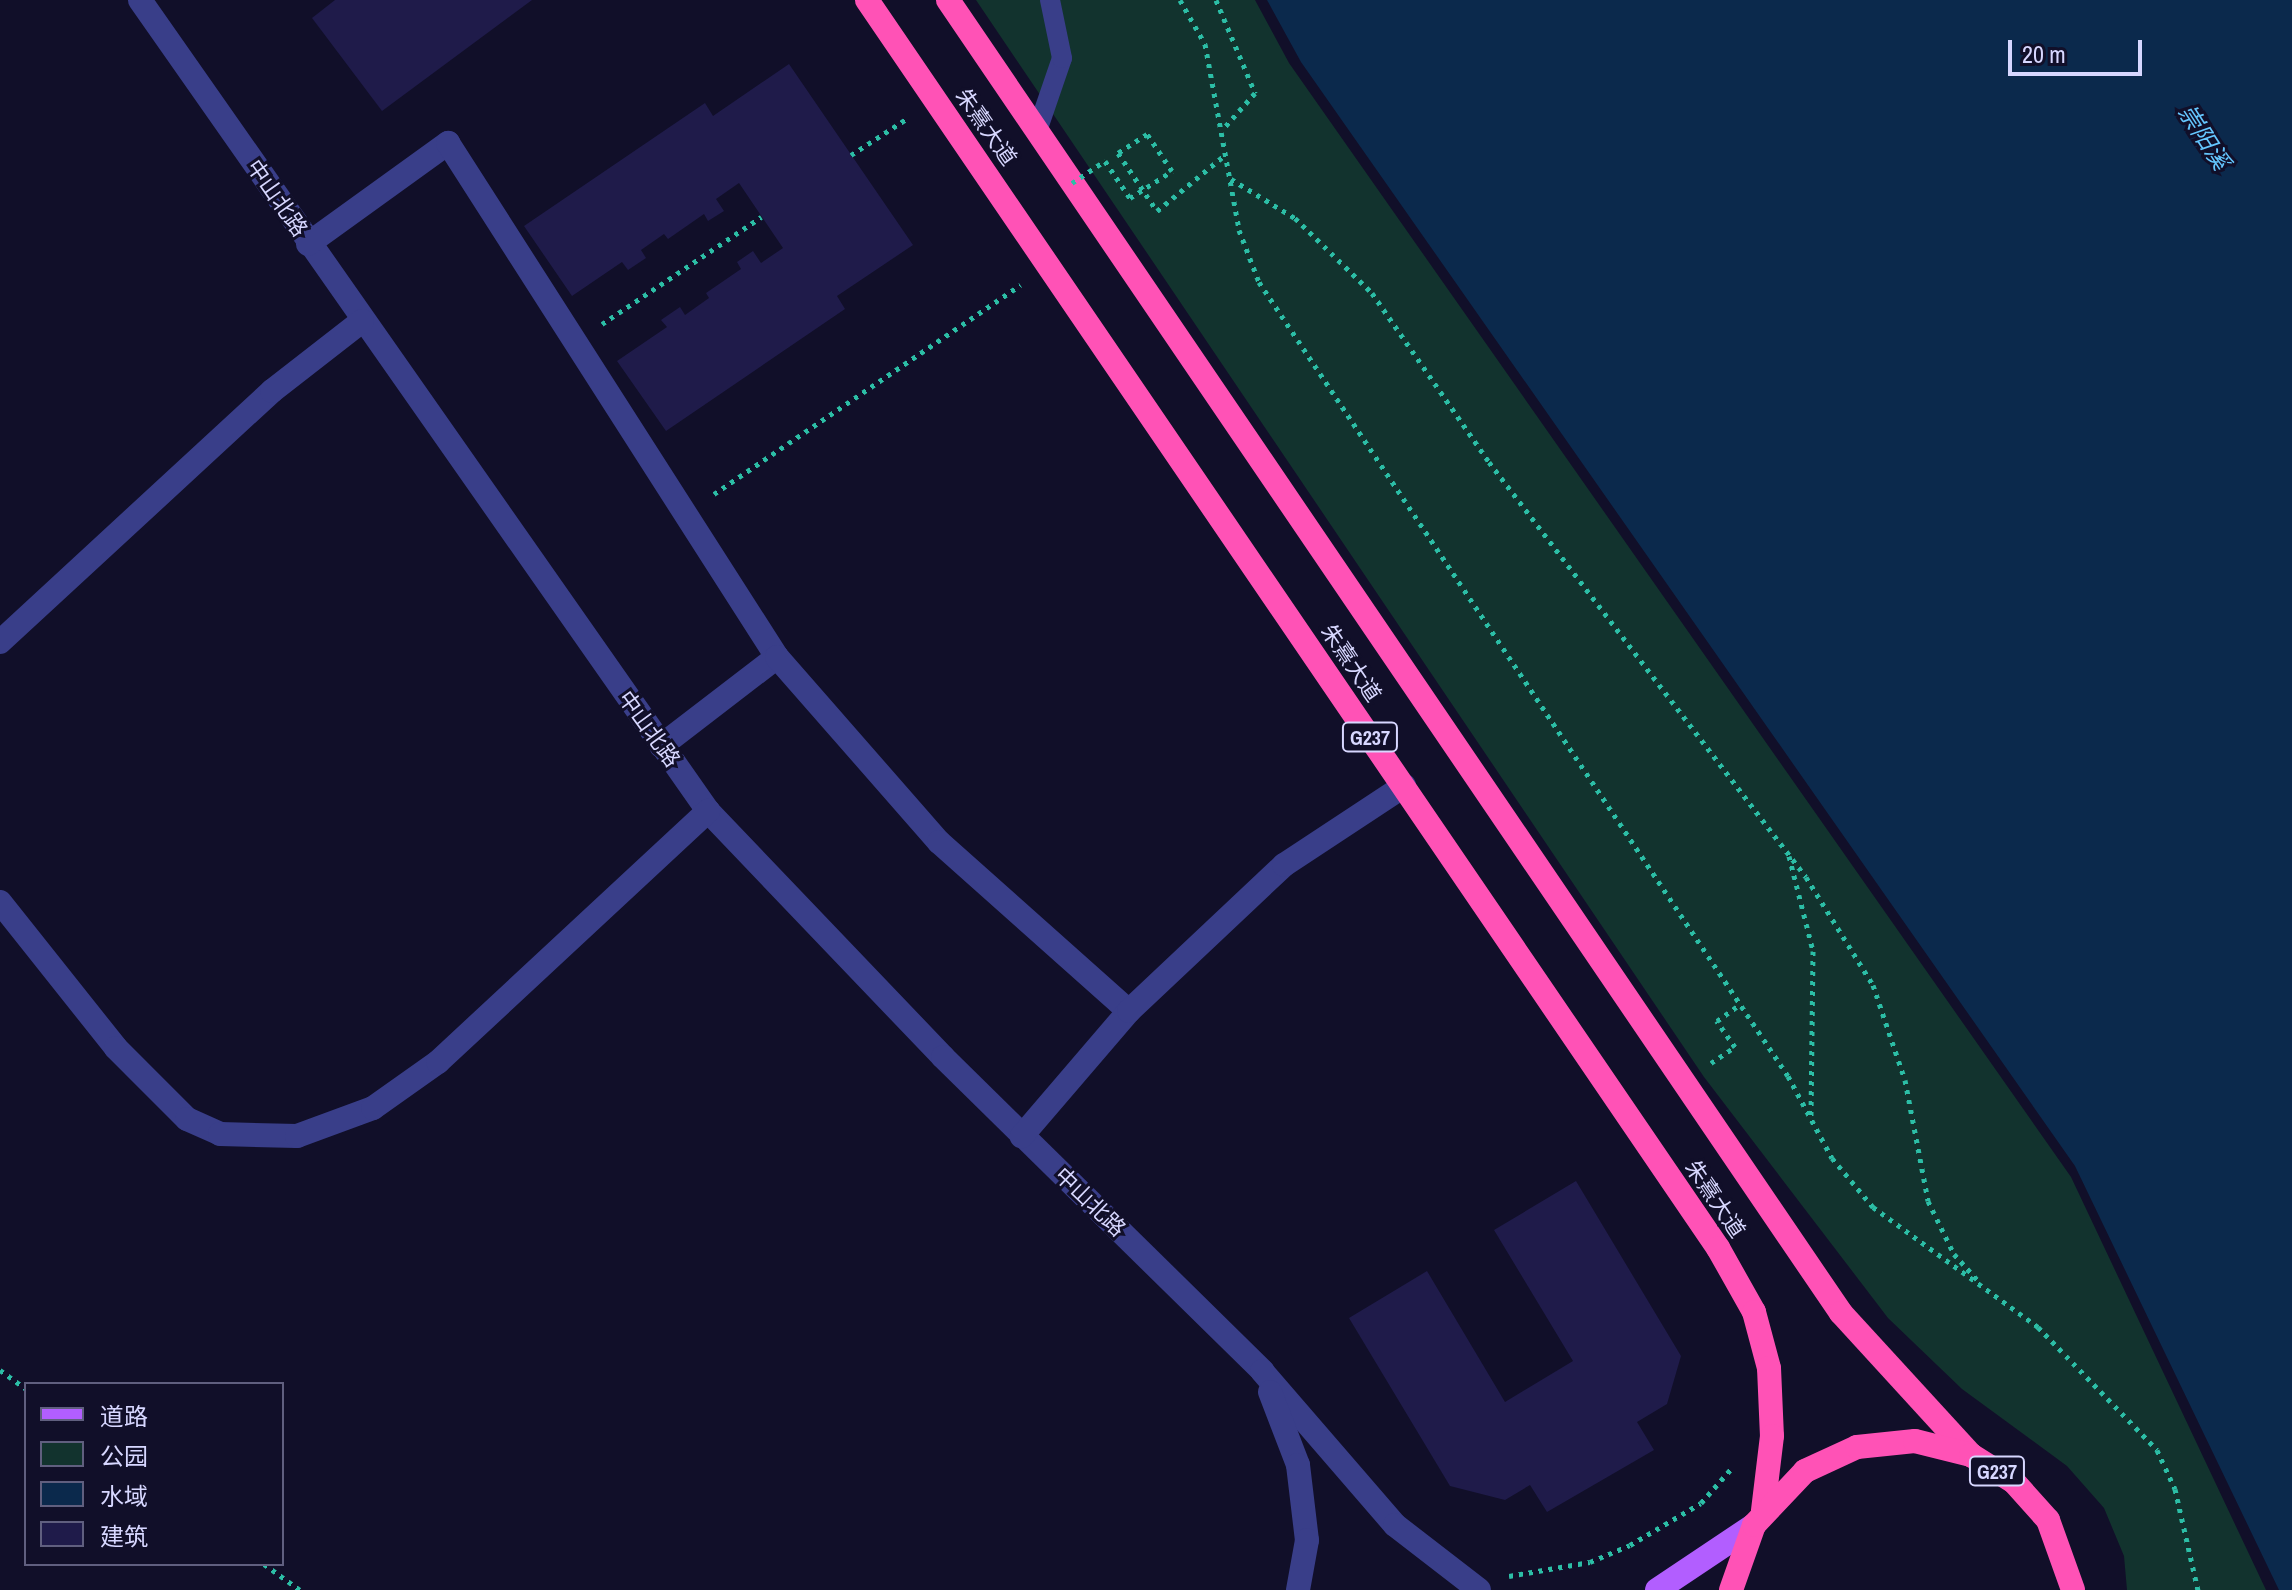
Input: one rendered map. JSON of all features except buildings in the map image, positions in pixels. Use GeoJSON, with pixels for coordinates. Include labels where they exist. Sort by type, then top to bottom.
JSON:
{"type":"FeatureCollection","features":[{"type":"Feature","properties":{"kind":"highway","name":"朱熹大道"},"geometry":{"type":"LineString","coordinates":[[867,0],[1718,1248],[1754,1312],[1769,1381],[1758,1518]]}},
{"type":"Feature","properties":{"kind":"highway","name":"朱熹大道"},"geometry":{"type":"LineString","coordinates":[[948,0],[1841,1313],[1971,1455]]}},
{"type":"Feature","properties":{"kind":"highway","name":"G237"},"geometry":{"type":"LineString","coordinates":[[1731,1590],[1758,1518],[1805,1471],[1857,1447],[1915,1441],[1971,1455],[2014,1482],[2048,1520],[2073,1590]]}},
{"type":"Feature","properties":{"kind":"main road"},"geometry":{"type":"LineString","coordinates":[[1657,1590],[1758,1518]]}},
{"type":"Feature","properties":{"kind":"street","name":"中山北路"},"geometry":{"type":"LineString","coordinates":[[140,0],[708,811],[1022,1136],[1262,1371],[1395,1525],[1448,1573],[1479,1590]]}},
{"type":"Feature","properties":{"kind":"street"},"geometry":{"type":"LineString","coordinates":[[308,244],[448,143],[777,657],[939,842],[1129,1011]]}},
{"type":"Feature","properties":{"kind":"street"},"geometry":{"type":"LineString","coordinates":[[0,642],[272,391],[362,321]]}},
{"type":"Feature","properties":{"kind":"street"},"geometry":{"type":"LineString","coordinates":[[661,746],[777,657]]}},
{"type":"Feature","properties":{"kind":"street"},"geometry":{"type":"LineString","coordinates":[[1022,1136],[1129,1011],[1284,865],[1404,786]]}},
{"type":"Feature","properties":{"kind":"street"},"geometry":{"type":"LineString","coordinates":[[0,902],[116,1048],[187,1119],[220,1134],[297,1136],[373,1108],[438,1062],[708,811]]}},
{"type":"Feature","properties":{"kind":"street"},"geometry":{"type":"LineString","coordinates":[[1262,1371],[1298,1465],[1307,1540],[1298,1590]]}},
{"type":"Feature","properties":{"kind":"lane"},"geometry":{"type":"LineString","coordinates":[[1037,131],[1062,58],[1050,0]]}},
{"type":"Feature","properties":{"kind":"path"},"geometry":{"type":"LineString","coordinates":[[1180,0],[1205,44],[1230,179],[1259,282],[1740,1004],[1811,1120],[1873,1207],[1988,1293],[2096,1381],[2157,1450],[2175,1489],[2198,1590]]}},
{"type":"Feature","properties":{"kind":"path"},"geometry":{"type":"LineString","coordinates":[[1216,0],[1255,93],[1221,131]]}},
{"type":"Feature","properties":{"kind":"path"},"geometry":{"type":"LineString","coordinates":[[851,155],[936,100]]}},
{"type":"Feature","properties":{"kind":"path"},"geometry":{"type":"LineString","coordinates":[[1072,183],[1105,161],[1130,198],[1172,171],[1147,134],[1118,153],[1157,211],[1226,155]]}},
{"type":"Feature","properties":{"kind":"path"},"geometry":{"type":"LineString","coordinates":[[1230,179],[1295,218],[1372,293],[1489,462],[1786,848],[1873,985],[1905,1080],[1928,1201],[1954,1254],[1988,1293]]}},
{"type":"Feature","properties":{"kind":"path"},"geometry":{"type":"LineString","coordinates":[[574,343],[761,217]]}},
{"type":"Feature","properties":{"kind":"path"},"geometry":{"type":"LineString","coordinates":[[683,514],[1049,265]]}},
{"type":"Feature","properties":{"kind":"path"},"geometry":{"type":"LineString","coordinates":[[1786,848],[1813,951],[1811,1120]]}},
{"type":"Feature","properties":{"kind":"path"},"geometry":{"type":"LineString","coordinates":[[1717,1021],[1740,1004]]}},
{"type":"Feature","properties":{"kind":"path"},"geometry":{"type":"LineString","coordinates":[[0,1370],[24,1388]]}},
{"type":"Feature","properties":{"kind":"path"},"geometry":{"type":"LineString","coordinates":[[1448,1573],[1509,1576],[1590,1562],[1701,1503],[1736,1460]]}},
{"type":"Feature","properties":{"kind":"path"},"geometry":{"type":"LineString","coordinates":[[267,1566],[300,1590]]}},
{"type":"Feature","properties":{"kind":"green space"},"geometry":{"type":"Polygon","coordinates":[[[976,0],[1255,0],[1289,63],[2071,1177],[2266,1590],[2127,1590],[2124,1556],[2104,1508],[2067,1466],[1962,1389],[1888,1318],[1704,1077],[976,0]]]}},
{"type":"Feature","properties":{"kind":"water","name":"崇阳溪"},"geometry":{"type":"Polygon","coordinates":[[[1267,0],[2292,0],[2292,1590],[2279,1590],[2075,1166],[1301,62],[1267,0]]]}}]}
